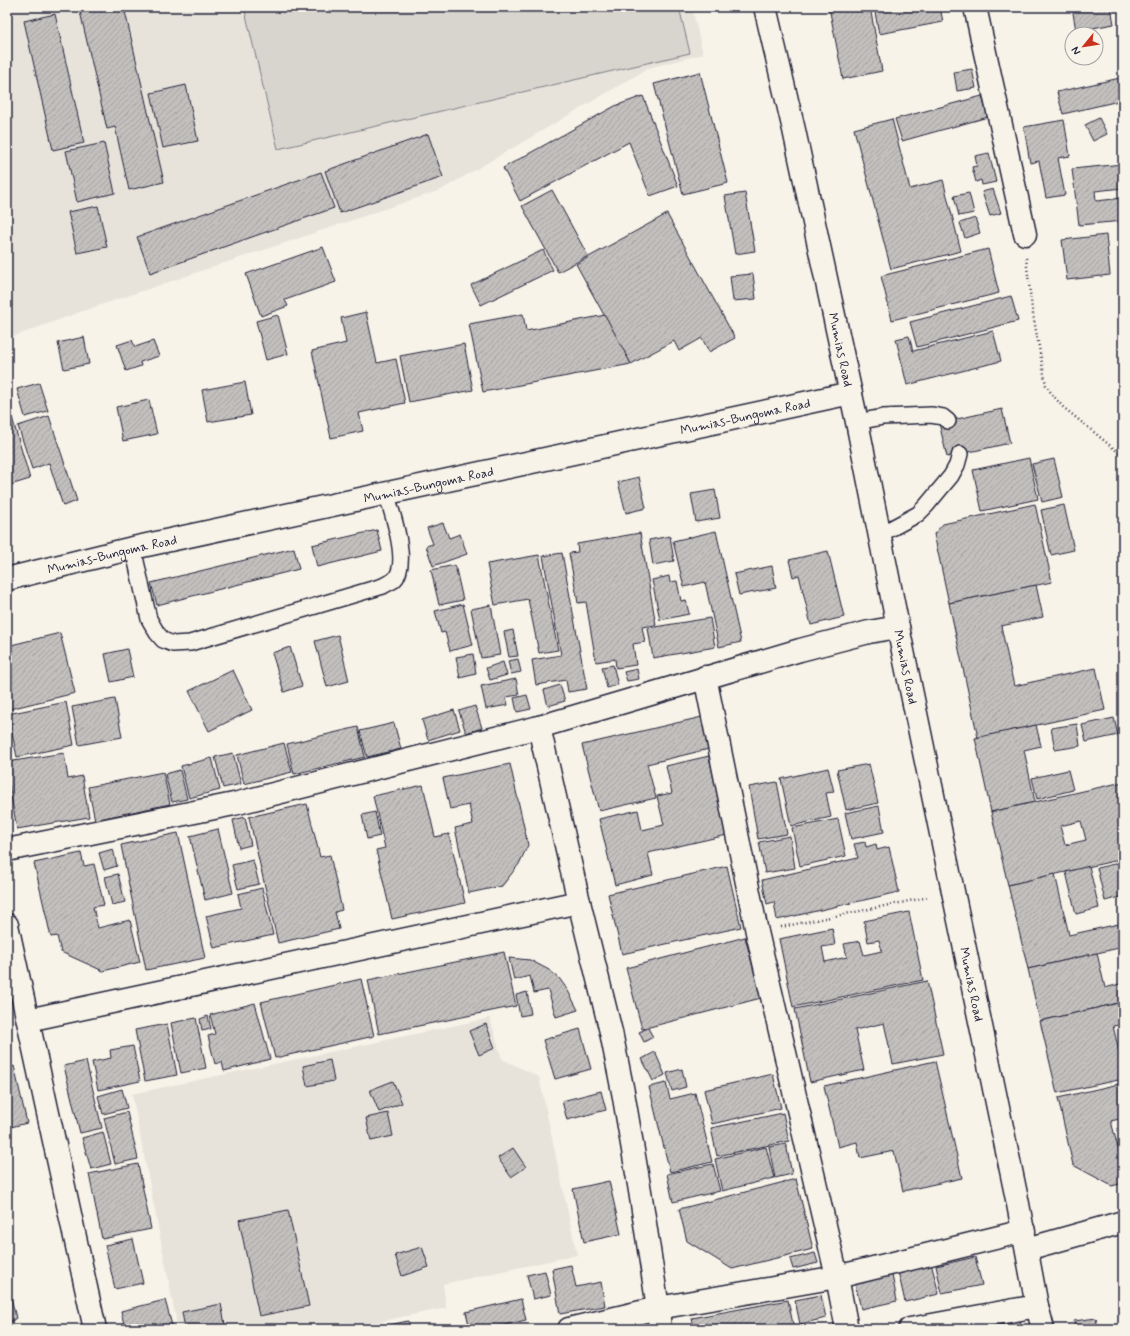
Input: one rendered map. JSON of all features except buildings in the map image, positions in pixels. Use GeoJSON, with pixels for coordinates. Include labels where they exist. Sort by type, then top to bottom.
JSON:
{"type":"FeatureCollection","features":[{"type":"Feature","properties":{"kind":"street","name":"Mumias Road"},"geometry":{"type":"LineString","coordinates":[[765,7],[794,130],[851,393],[1025,1240],[1037,1306],[1043,1329]]}},
{"type":"Feature","properties":{"kind":"street"},"geometry":{"type":"LineString","coordinates":[[976,7],[1026,234]]}},
{"type":"Feature","properties":{"kind":"street","name":"Mumias-Bungoma Road"},"geometry":{"type":"LineString","coordinates":[[7,579],[133,548],[851,393]]}},
{"type":"Feature","properties":{"kind":"street"},"geometry":{"type":"LineString","coordinates":[[7,850],[234,804],[539,727],[800,650],[869,632],[898,627]]}},
{"type":"Feature","properties":{"kind":"street"},"geometry":{"type":"LineString","coordinates":[[705,677],[757,932],[838,1277],[847,1329]]}},
{"type":"Feature","properties":{"kind":"street"},"geometry":{"type":"LineString","coordinates":[[539,727],[579,902],[599,980],[623,1092],[640,1191],[660,1329]]}},
{"type":"Feature","properties":{"kind":"street"},"geometry":{"type":"LineString","coordinates":[[28,1020],[579,902]]}},
{"type":"Feature","properties":{"kind":"street"},"geometry":{"type":"LineString","coordinates":[[7,925],[95,1329]]}},
{"type":"Feature","properties":{"kind":"street"},"geometry":{"type":"LineString","coordinates":[[569,1329],[658,1308],[838,1277],[1123,1222]]}},
{"type":"Feature","properties":{"kind":"street"},"geometry":{"type":"LineString","coordinates":[[910,1329],[1037,1306]]}},
{"type":"Feature","properties":{"kind":"lane"},"geometry":{"type":"LineString","coordinates":[[857,422],[883,416],[931,415],[943,417],[948,421]]}},
{"type":"Feature","properties":{"kind":"lane"},"geometry":{"type":"LineString","coordinates":[[879,535],[918,514],[926,506],[951,476],[957,465],[960,454]]}},
{"type":"Feature","properties":{"kind":"lane"},"geometry":{"type":"LineString","coordinates":[[133,548],[149,619],[157,633],[163,640],[173,644],[190,643],[383,586],[394,579],[399,570],[401,558],[398,533],[386,493]]}},
{"type":"Feature","properties":{"kind":"path"},"geometry":{"type":"LineString","coordinates":[[1026,234],[1026,259],[1032,309],[1046,385],[1063,407],[1123,456]]}},
{"type":"Feature","properties":{"kind":"path"},"geometry":{"type":"LineString","coordinates":[[757,932],[953,892]]}},
{"type":"Feature","properties":{"kind":"shaded area"},"geometry":{"type":"Polygon","coordinates":[[[7,7],[692,7],[703,54],[649,68],[441,190],[83,311],[7,339],[7,7]]]}},
{"type":"Feature","properties":{"kind":"shaded area"},"geometry":{"type":"Polygon","coordinates":[[[244,7],[679,7],[690,53],[278,149],[244,7]]]}},
{"type":"Feature","properties":{"kind":"shaded area"},"geometry":{"type":"Polygon","coordinates":[[[490,1018],[502,1059],[539,1077],[577,1255],[443,1284],[446,1308],[343,1329],[178,1329],[132,1094],[490,1018]]]}}]}
